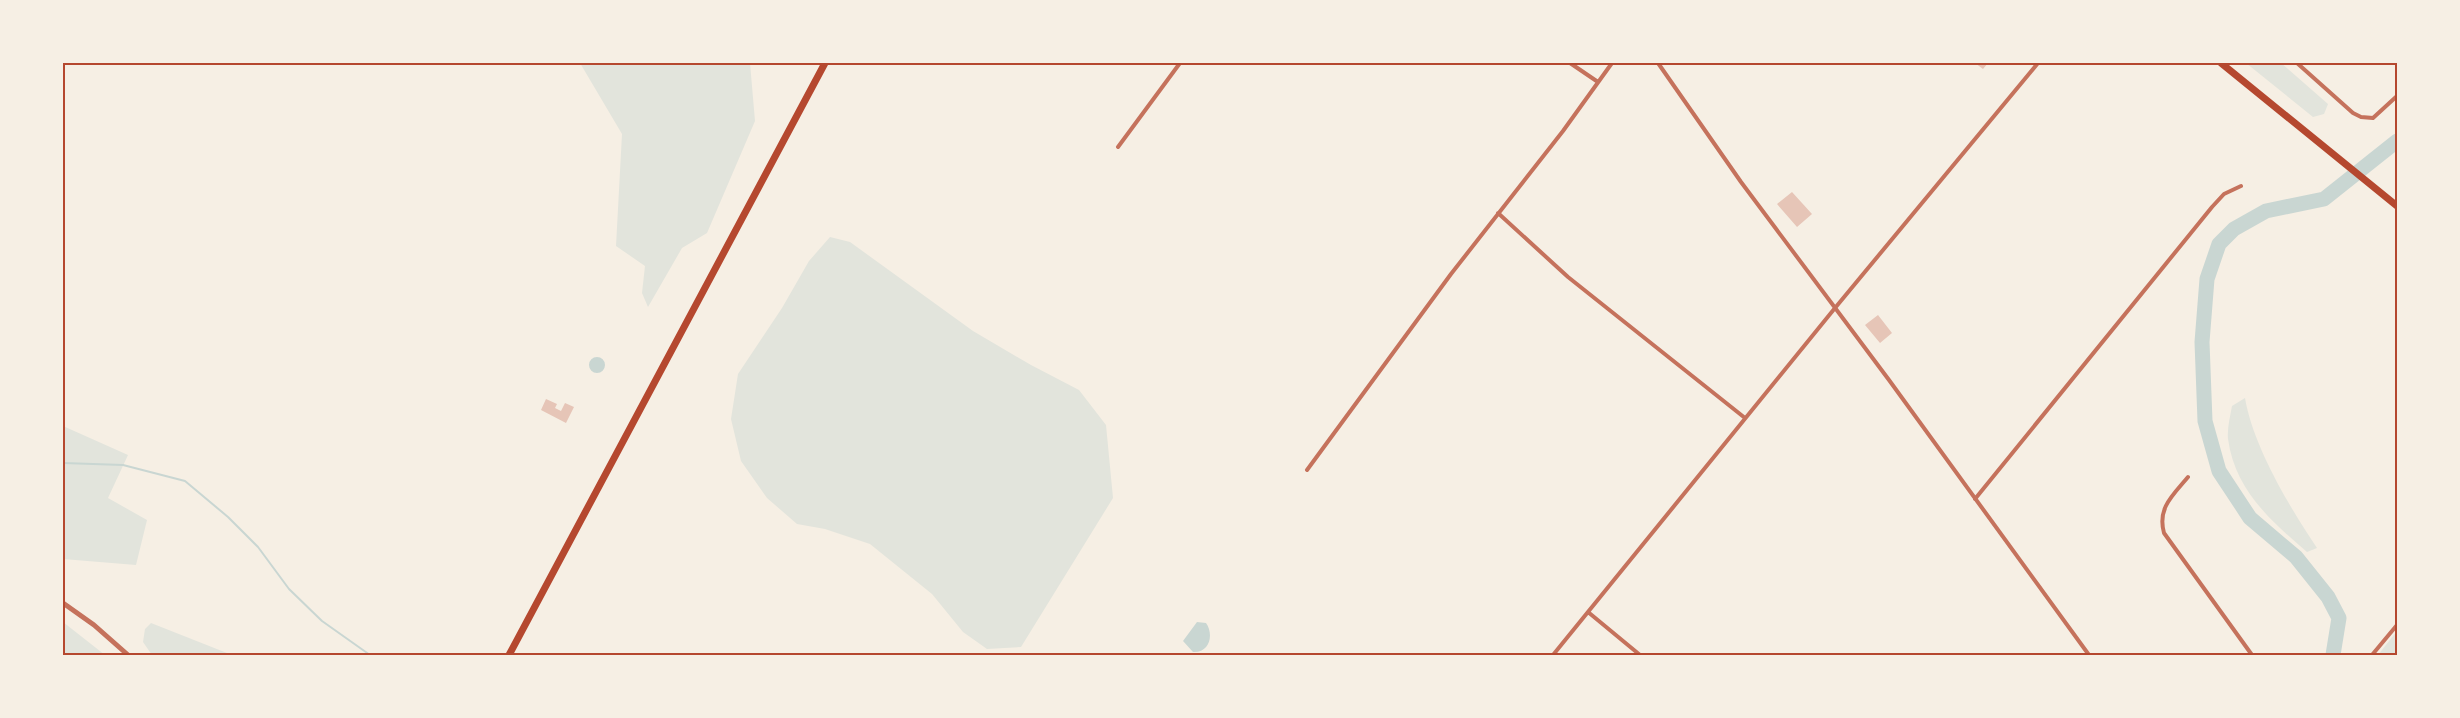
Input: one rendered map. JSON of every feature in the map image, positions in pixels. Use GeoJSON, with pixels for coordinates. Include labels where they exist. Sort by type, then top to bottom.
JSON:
{"type":"FeatureCollection","features":[{"type":"Feature","properties":{"kind":"main road"},"geometry":{"type":"LineString","coordinates":[[508,655],[825,63]]}},
{"type":"Feature","properties":{"kind":"main road"},"geometry":{"type":"LineString","coordinates":[[2221,63],[2397,206]]}},
{"type":"Feature","properties":{"kind":"street"},"geometry":{"type":"LineString","coordinates":[[1118,147],[1180,63]]}},
{"type":"Feature","properties":{"kind":"street"},"geometry":{"type":"LineString","coordinates":[[1570,63],[1598,82]]}},
{"type":"Feature","properties":{"kind":"street"},"geometry":{"type":"LineString","coordinates":[[1307,470],[1612,63]]}},
{"type":"Feature","properties":{"kind":"street"},"geometry":{"type":"LineString","coordinates":[[1658,63],[1741,182],[2089,655]]}},
{"type":"Feature","properties":{"kind":"street"},"geometry":{"type":"LineString","coordinates":[[1553,655],[2038,63]]}},
{"type":"Feature","properties":{"kind":"street"},"geometry":{"type":"LineString","coordinates":[[2297,63],[2361,117],[2373,118],[2397,96]]}},
{"type":"Feature","properties":{"kind":"street"},"geometry":{"type":"LineString","coordinates":[[1975,499],[2212,207],[2224,194],[2241,186]]}},
{"type":"Feature","properties":{"kind":"street"},"geometry":{"type":"LineString","coordinates":[[1498,213],[1560,270],[1745,418]]}},
{"type":"Feature","properties":{"kind":"street"},"geometry":{"type":"LineString","coordinates":[[2188,477],[2164,506],[2161,523],[2164,533],[2252,655]]}},
{"type":"Feature","properties":{"kind":"street"},"geometry":{"type":"LineString","coordinates":[[63,603],[94,625],[128,655]]}},
{"type":"Feature","properties":{"kind":"street"},"geometry":{"type":"LineString","coordinates":[[1588,612],[1640,655]]}},
{"type":"Feature","properties":{"kind":"street"},"geometry":{"type":"LineString","coordinates":[[2372,655],[2397,625]]}},
{"type":"Feature","properties":{"kind":"shaded area"},"geometry":{"type":"Polygon","coordinates":[[[580,63],[750,63],[755,121],[707,233],[682,248],[648,307],[642,293],[645,266],[616,246],[622,134],[580,63]]]}},
{"type":"Feature","properties":{"kind":"shaded area"},"geometry":{"type":"Polygon","coordinates":[[[2246,63],[2281,63],[2328,104],[2324,114],[2313,117],[2246,63]]]}},
{"type":"Feature","properties":{"kind":"shaded area"},"geometry":{"type":"Polygon","coordinates":[[[830,237],[850,242],[973,331],[1079,390],[1106,425],[1113,498],[1021,647],[987,649],[963,632],[932,594],[870,544],[825,529],[797,524],[767,498],[741,461],[731,419],[738,374],[782,308],[809,261],[830,237]]]}},
{"type":"Feature","properties":{"kind":"shaded area"},"geometry":{"type":"Polygon","coordinates":[[[597,357],[605,365],[597,373],[589,365],[597,357]]]}},
{"type":"Feature","properties":{"kind":"shaded area"},"geometry":{"type":"Polygon","coordinates":[[[2245,398],[2249,417],[2264,456],[2284,496],[2317,548],[2307,552],[2280,528],[2257,503],[2238,474],[2232,457],[2228,431],[2232,406],[2245,398]]]}},
{"type":"Feature","properties":{"kind":"shaded area"},"geometry":{"type":"Polygon","coordinates":[[[63,426],[128,455],[108,498],[147,520],[136,565],[63,559],[63,426]]]}},
{"type":"Feature","properties":{"kind":"shaded area"},"geometry":{"type":"Polygon","coordinates":[[[63,622],[105,655],[63,655],[63,622]]]}},
{"type":"Feature","properties":{"kind":"shaded area"},"geometry":{"type":"Polygon","coordinates":[[[1197,622],[1206,623],[1210,637],[1207,646],[1193,652],[1183,641],[1197,622]]]}},
{"type":"Feature","properties":{"kind":"shaded area"},"geometry":{"type":"Polygon","coordinates":[[[151,623],[232,655],[152,655],[143,642],[145,629],[151,623]]]}},
{"type":"Feature","properties":{"kind":"shaded area"},"geometry":{"type":"Polygon","coordinates":[[[2397,631],[2397,655],[2378,655],[2397,631]]]}},
{"type":"Feature","properties":{"kind":"building"},"geometry":{"type":"Polygon","coordinates":[[[1975,63],[1988,63],[1983,69],[1975,63]]]}},
{"type":"Feature","properties":{"kind":"building"},"geometry":{"type":"Polygon","coordinates":[[[1792,192],[1812,214],[1797,227],[1777,204],[1792,192]]]}},
{"type":"Feature","properties":{"kind":"building"},"geometry":{"type":"Polygon","coordinates":[[[1878,315],[1892,333],[1880,343],[1865,325],[1878,315]]]}},
{"type":"Feature","properties":{"kind":"building"},"geometry":{"type":"Polygon","coordinates":[[[546,399],[557,404],[555,408],[561,411],[565,403],[574,407],[566,423],[541,410],[546,399]]]}},
{"type":"Feature","properties":{"kind":"waterway"},"geometry":{"type":"LineString","coordinates":[[2333,655],[2339,618],[2328,597],[2296,557],[2250,518],[2219,471],[2205,421],[2202,342],[2207,279],[2219,244],[2234,229],[2266,211],[2324,199],[2397,141]]}},
{"type":"Feature","properties":{"kind":"waterway"},"geometry":{"type":"LineString","coordinates":[[63,463],[123,465],[185,481],[228,517],[258,547],[289,589],[322,621],[370,655]]}}]}
